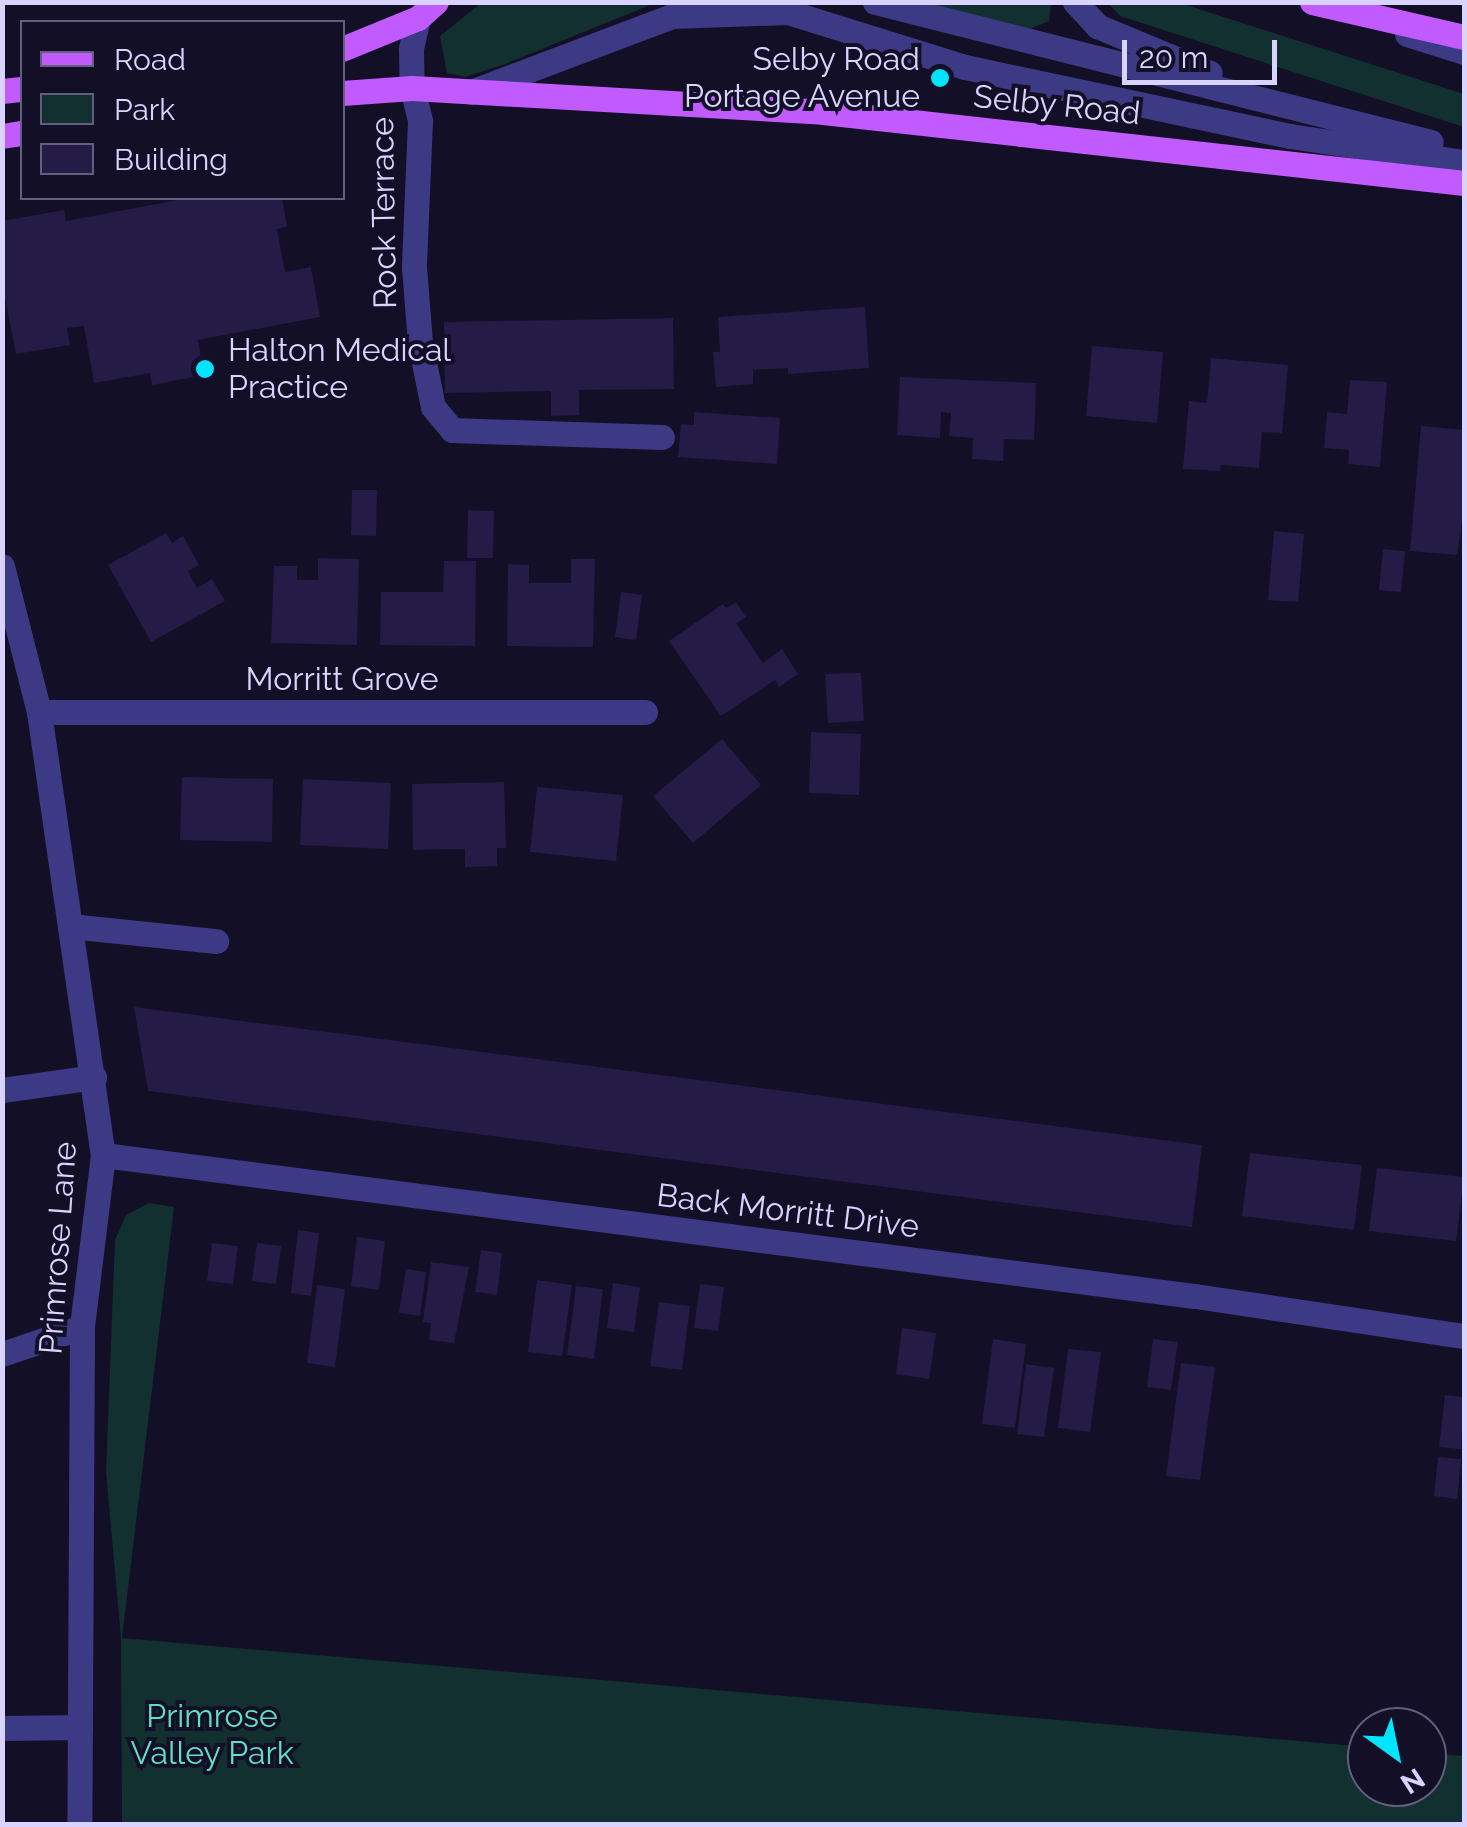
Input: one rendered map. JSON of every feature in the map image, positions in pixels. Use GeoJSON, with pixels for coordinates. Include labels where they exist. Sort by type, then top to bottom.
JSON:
{"type":"FeatureCollection","features":[{"type":"Feature","properties":{"kind":"main road"},"geometry":{"type":"LineString","coordinates":[[1310,2],[1464,37]]}},
{"type":"Feature","properties":{"kind":"main road"},"geometry":{"type":"LineString","coordinates":[[345,48],[427,10]]}},
{"type":"Feature","properties":{"kind":"main road","name":"Selby Road"},"geometry":{"type":"LineString","coordinates":[[345,92],[412,88],[814,110],[1464,184]]}},
{"type":"Feature","properties":{"kind":"street","name":"Selby Road"},"geometry":{"type":"LineString","coordinates":[[875,2],[1464,151]]}},
{"type":"Feature","properties":{"kind":"street"},"geometry":{"type":"LineString","coordinates":[[1076,2],[1098,26],[1284,104]]}},
{"type":"Feature","properties":{"kind":"street"},"geometry":{"type":"LineString","coordinates":[[1310,2],[1464,52]]}},
{"type":"Feature","properties":{"kind":"street"},"geometry":{"type":"LineString","coordinates":[[470,92],[672,16],[750,8],[788,12],[965,66],[1290,136],[1464,162]]}},
{"type":"Feature","properties":{"kind":"street","name":"Rock Terrace"},"geometry":{"type":"LineString","coordinates":[[427,10],[412,88],[420,122],[414,266],[420,343],[433,407],[452,430],[662,436]]}},
{"type":"Feature","properties":{"kind":"street","name":"Primrose Lane"},"geometry":{"type":"LineString","coordinates":[[2,566],[39,712],[103,1155],[82,1327],[78,1824]]}},
{"type":"Feature","properties":{"kind":"street","name":"Morritt Grove"},"geometry":{"type":"LineString","coordinates":[[39,712],[645,712]]}},
{"type":"Feature","properties":{"kind":"street"},"geometry":{"type":"LineString","coordinates":[[70,926],[216,941]]}},
{"type":"Feature","properties":{"kind":"street"},"geometry":{"type":"LineString","coordinates":[[2,1090],[94,1078]]}},
{"type":"Feature","properties":{"kind":"street","name":"Back Morritt Drive"},"geometry":{"type":"LineString","coordinates":[[103,1155],[1195,1296],[1464,1336]]}},
{"type":"Feature","properties":{"kind":"street"},"geometry":{"type":"LineString","coordinates":[[2,1354],[82,1327]]}},
{"type":"Feature","properties":{"kind":"street"},"geometry":{"type":"LineString","coordinates":[[2,1728],[80,1727]]}},
{"type":"Feature","properties":{"kind":"green space"},"geometry":{"type":"Polygon","coordinates":[[[1051,2],[1049,21],[1030,29],[905,3],[1051,2]]]}},
{"type":"Feature","properties":{"kind":"green space"},"geometry":{"type":"Polygon","coordinates":[[[481,3],[655,3],[505,64],[465,77],[447,73],[440,36],[481,3]]]}},
{"type":"Feature","properties":{"kind":"green space"},"geometry":{"type":"Polygon","coordinates":[[[1108,3],[1180,3],[1464,94],[1464,127],[1120,16],[1108,3]]]}},
{"type":"Feature","properties":{"kind":"green space","name":"Primrose Valley Park"},"geometry":{"type":"Polygon","coordinates":[[[149,1203],[174,1207],[122,1638],[1347,1745],[1347,1807],[1447,1807],[1447,1755],[1464,1756],[1464,1824],[122,1824],[121,1638],[106,1472],[115,1240],[126,1215],[149,1203]]]}},
{"type":"Feature","properties":{"kind":"building"},"geometry":{"type":"Polygon","coordinates":[[[178,200],[282,200],[287,227],[277,229],[285,272],[311,267],[320,317],[198,340],[204,375],[152,385],[150,373],[94,383],[84,326],[67,328],[70,345],[16,354],[2,282],[2,221],[64,210],[66,221],[178,200]]]}},
{"type":"Feature","properties":{"kind":"building"},"geometry":{"type":"Polygon","coordinates":[[[865,307],[869,368],[788,374],[788,368],[753,370],[753,384],[716,387],[713,352],[720,352],[718,317],[865,307]]]}},
{"type":"Feature","properties":{"kind":"building"},"geometry":{"type":"Polygon","coordinates":[[[673,318],[674,389],[579,390],[579,415],[551,416],[551,391],[445,393],[444,322],[673,318]]]}},
{"type":"Feature","properties":{"kind":"building"},"geometry":{"type":"Polygon","coordinates":[[[1092,346],[1163,352],[1157,423],[1086,416],[1092,346]]]}},
{"type":"Feature","properties":{"kind":"building"},"geometry":{"type":"Polygon","coordinates":[[[1211,358],[1288,365],[1282,433],[1262,432],[1259,468],[1221,465],[1220,471],[1183,469],[1189,401],[1207,403],[1211,358]]]}},
{"type":"Feature","properties":{"kind":"building"},"geometry":{"type":"Polygon","coordinates":[[[900,377],[1036,383],[1034,440],[1004,439],[1003,461],[972,459],[973,438],[949,436],[951,413],[941,412],[940,438],[897,435],[900,377]]]}},
{"type":"Feature","properties":{"kind":"building"},"geometry":{"type":"Polygon","coordinates":[[[1350,380],[1387,382],[1380,467],[1348,464],[1349,450],[1324,448],[1327,412],[1347,414],[1350,380]]]}},
{"type":"Feature","properties":{"kind":"building"},"geometry":{"type":"Polygon","coordinates":[[[694,412],[780,418],[777,464],[678,457],[681,424],[694,425],[694,412]]]}},
{"type":"Feature","properties":{"kind":"building"},"geometry":{"type":"Polygon","coordinates":[[[1421,426],[1464,430],[1464,509],[1457,555],[1410,551],[1421,426]]]}},
{"type":"Feature","properties":{"kind":"building"},"geometry":{"type":"Polygon","coordinates":[[[352,490],[377,490],[376,536],[351,535],[352,490]]]}},
{"type":"Feature","properties":{"kind":"building"},"geometry":{"type":"Polygon","coordinates":[[[468,510],[494,511],[493,558],[467,558],[468,510]]]}},
{"type":"Feature","properties":{"kind":"building"},"geometry":{"type":"Polygon","coordinates":[[[1274,531],[1304,534],[1298,602],[1268,600],[1274,531]]]}},
{"type":"Feature","properties":{"kind":"building"},"geometry":{"type":"Polygon","coordinates":[[[166,533],[172,543],[183,536],[199,565],[188,571],[197,588],[212,579],[225,601],[151,642],[108,565],[166,533]]]}},
{"type":"Feature","properties":{"kind":"building"},"geometry":{"type":"Polygon","coordinates":[[[1383,549],[1405,551],[1401,592],[1379,590],[1383,549]]]}},
{"type":"Feature","properties":{"kind":"building"},"geometry":{"type":"Polygon","coordinates":[[[318,558],[359,559],[357,645],[271,643],[274,566],[297,566],[297,580],[318,580],[318,558]]]}},
{"type":"Feature","properties":{"kind":"building"},"geometry":{"type":"Polygon","coordinates":[[[571,559],[595,559],[593,647],[507,646],[508,564],[529,565],[529,583],[571,583],[571,559]]]}},
{"type":"Feature","properties":{"kind":"building"},"geometry":{"type":"Polygon","coordinates":[[[444,561],[476,561],[475,646],[380,645],[381,592],[443,592],[444,561]]]}},
{"type":"Feature","properties":{"kind":"building"},"geometry":{"type":"Polygon","coordinates":[[[621,592],[642,595],[636,640],[615,637],[621,592]]]}},
{"type":"Feature","properties":{"kind":"building"},"geometry":{"type":"Polygon","coordinates":[[[736,602],[746,617],[736,623],[763,663],[782,649],[798,674],[779,687],[775,680],[721,716],[669,641],[723,604],[726,608],[736,602]]]}},
{"type":"Feature","properties":{"kind":"building"},"geometry":{"type":"Polygon","coordinates":[[[861,673],[864,721],[828,723],[825,674],[861,673]]]}},
{"type":"Feature","properties":{"kind":"building"},"geometry":{"type":"Polygon","coordinates":[[[811,732],[861,734],[859,795],[809,793],[811,732]]]}},
{"type":"Feature","properties":{"kind":"building"},"geometry":{"type":"Polygon","coordinates":[[[722,739],[761,785],[693,843],[653,796],[722,739]]]}},
{"type":"Feature","properties":{"kind":"building"},"geometry":{"type":"Polygon","coordinates":[[[182,777],[273,779],[272,842],[180,840],[182,777]]]}},
{"type":"Feature","properties":{"kind":"building"},"geometry":{"type":"Polygon","coordinates":[[[303,779],[391,783],[388,849],[300,845],[303,779]]]}},
{"type":"Feature","properties":{"kind":"building"},"geometry":{"type":"Polygon","coordinates":[[[504,782],[506,848],[497,848],[497,866],[465,867],[465,849],[413,850],[412,784],[504,782]]]}},
{"type":"Feature","properties":{"kind":"building"},"geometry":{"type":"Polygon","coordinates":[[[537,787],[623,795],[616,861],[530,852],[537,787]]]}},
{"type":"Feature","properties":{"kind":"building"},"geometry":{"type":"Polygon","coordinates":[[[134,1007],[1202,1145],[1192,1227],[148,1091],[134,1007]]]}},
{"type":"Feature","properties":{"kind":"building"},"geometry":{"type":"Polygon","coordinates":[[[1250,1153],[1362,1165],[1354,1230],[1242,1216],[1250,1153]]]}},
{"type":"Feature","properties":{"kind":"building"},"geometry":{"type":"Polygon","coordinates":[[[1377,1168],[1464,1177],[1456,1241],[1369,1231],[1377,1168]]]}},
{"type":"Feature","properties":{"kind":"building"},"geometry":{"type":"Polygon","coordinates":[[[298,1230],[319,1233],[311,1296],[291,1293],[298,1230]]]}},
{"type":"Feature","properties":{"kind":"building"},"geometry":{"type":"Polygon","coordinates":[[[357,1237],[385,1241],[379,1290],[351,1286],[357,1237]]]}},
{"type":"Feature","properties":{"kind":"building"},"geometry":{"type":"Polygon","coordinates":[[[212,1243],[238,1246],[233,1284],[207,1281],[212,1243]]]}},
{"type":"Feature","properties":{"kind":"building"},"geometry":{"type":"Polygon","coordinates":[[[257,1243],[281,1246],[276,1284],[252,1281],[257,1243]]]}},
{"type":"Feature","properties":{"kind":"building"},"geometry":{"type":"Polygon","coordinates":[[[481,1250],[502,1253],[497,1295],[475,1292],[481,1250]]]}},
{"type":"Feature","properties":{"kind":"building"},"geometry":{"type":"Polygon","coordinates":[[[431,1262],[469,1267],[454,1343],[429,1340],[431,1323],[423,1322],[431,1262]]]}},
{"type":"Feature","properties":{"kind":"building"},"geometry":{"type":"Polygon","coordinates":[[[406,1269],[426,1272],[420,1316],[399,1313],[406,1269]]]}},
{"type":"Feature","properties":{"kind":"building"},"geometry":{"type":"Polygon","coordinates":[[[537,1280],[572,1285],[562,1356],[528,1352],[537,1280]]]}},
{"type":"Feature","properties":{"kind":"building"},"geometry":{"type":"Polygon","coordinates":[[[613,1283],[640,1287],[634,1332],[607,1328],[613,1283]]]}},
{"type":"Feature","properties":{"kind":"building"},"geometry":{"type":"Polygon","coordinates":[[[700,1284],[724,1287],[718,1331],[694,1328],[700,1284]]]}},
{"type":"Feature","properties":{"kind":"building"},"geometry":{"type":"Polygon","coordinates":[[[317,1285],[345,1289],[335,1367],[307,1363],[317,1285]]]}},
{"type":"Feature","properties":{"kind":"building"},"geometry":{"type":"Polygon","coordinates":[[[576,1286],[603,1289],[594,1359],[567,1355],[576,1286]]]}},
{"type":"Feature","properties":{"kind":"building"},"geometry":{"type":"Polygon","coordinates":[[[659,1302],[690,1306],[682,1370],[650,1366],[659,1302]]]}},
{"type":"Feature","properties":{"kind":"building"},"geometry":{"type":"Polygon","coordinates":[[[902,1328],[936,1333],[929,1379],[896,1374],[902,1328]]]}},
{"type":"Feature","properties":{"kind":"building"},"geometry":{"type":"Polygon","coordinates":[[[993,1339],[1026,1344],[1015,1428],[982,1424],[993,1339]]]}},
{"type":"Feature","properties":{"kind":"building"},"geometry":{"type":"Polygon","coordinates":[[[1153,1339],[1178,1342],[1171,1390],[1147,1387],[1153,1339]]]}},
{"type":"Feature","properties":{"kind":"building"},"geometry":{"type":"Polygon","coordinates":[[[1068,1349],[1101,1352],[1090,1432],[1058,1428],[1068,1349]]]}},
{"type":"Feature","properties":{"kind":"building"},"geometry":{"type":"Polygon","coordinates":[[[1181,1363],[1215,1367],[1200,1480],[1166,1476],[1181,1363]]]}},
{"type":"Feature","properties":{"kind":"building"},"geometry":{"type":"Polygon","coordinates":[[[1026,1364],[1054,1368],[1044,1437],[1017,1434],[1026,1364]]]}},
{"type":"Feature","properties":{"kind":"building"},"geometry":{"type":"Polygon","coordinates":[[[1445,1395],[1464,1397],[1461,1449],[1439,1447],[1445,1395]]]}},
{"type":"Feature","properties":{"kind":"building"},"geometry":{"type":"Polygon","coordinates":[[[1438,1457],[1461,1459],[1457,1499],[1434,1496],[1438,1457]]]}},
{"type":"Feature","properties":{"kind":"place","name":"Selby Road Portage Avenue"},"geometry":{"type":"Point","coordinates":[940,78]}},
{"type":"Feature","properties":{"kind":"place","name":"Halton Medical Practice"},"geometry":{"type":"Point","coordinates":[205,369]}}]}
